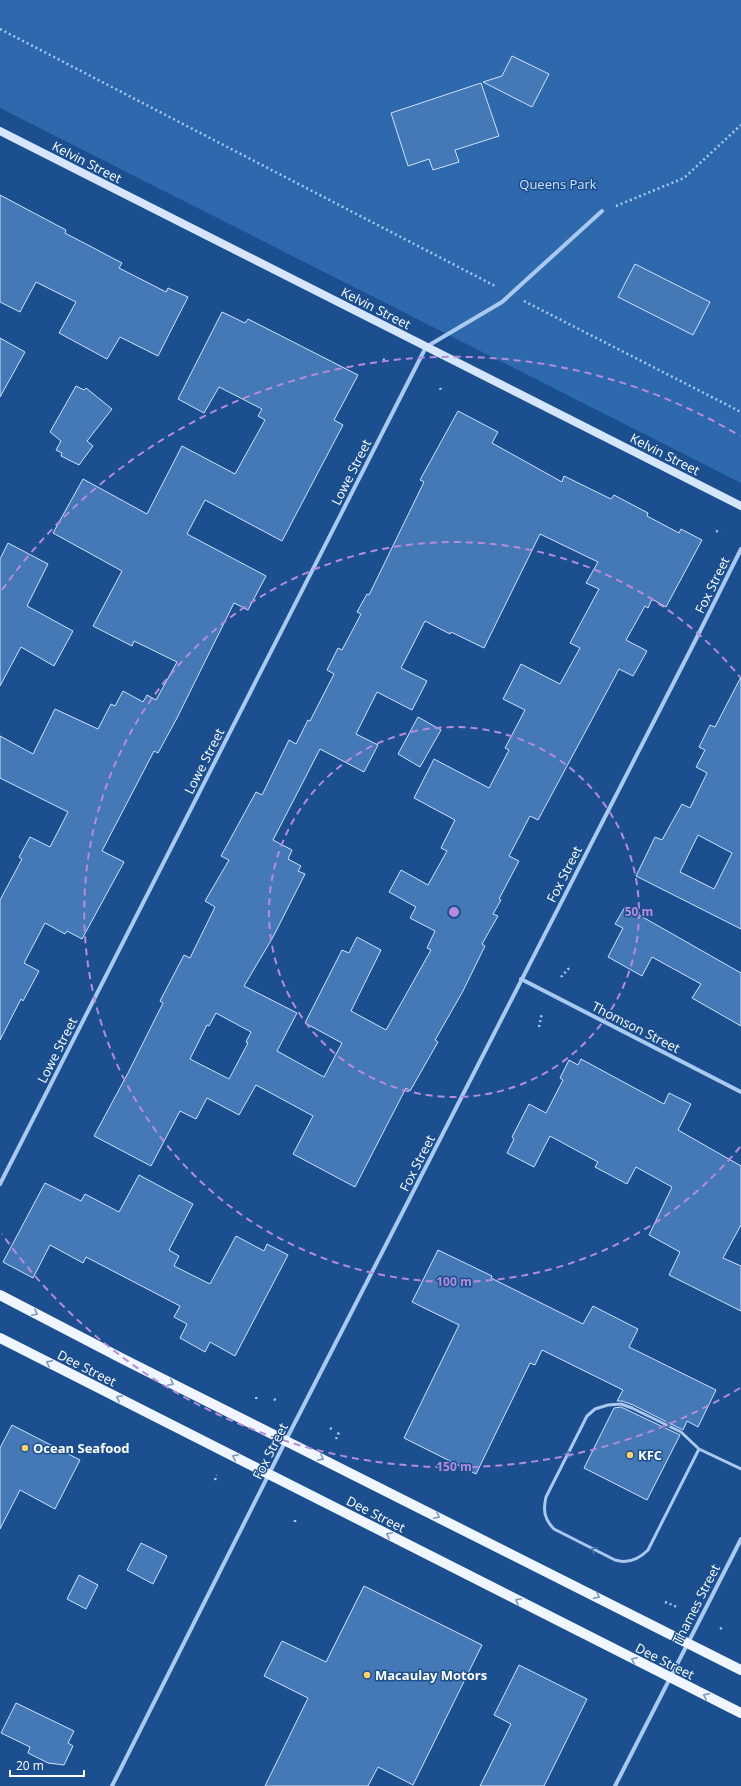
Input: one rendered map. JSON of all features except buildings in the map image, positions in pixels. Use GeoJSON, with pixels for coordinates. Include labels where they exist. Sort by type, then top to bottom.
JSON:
{"type":"FeatureCollection","features":[{"type":"Feature","properties":{"kind":"main road","name":"Kelvin Street"},"geometry":{"type":"LineString","coordinates":[[0,131],[741,506]]}},
{"type":"Feature","properties":{"kind":"main road","name":"Dee Street"},"geometry":{"type":"LineString","coordinates":[[0,1295],[741,1670]]}},
{"type":"Feature","properties":{"kind":"main road","name":"Dee Street"},"geometry":{"type":"LineString","coordinates":[[0,1338],[741,1713]]}},
{"type":"Feature","properties":{"kind":"street"},"geometry":{"type":"LineString","coordinates":[[426,347],[502,302],[602,211]]}},
{"type":"Feature","properties":{"kind":"street","name":"Lowe Street"},"geometry":{"type":"LineString","coordinates":[[0,1184],[426,347]]}},
{"type":"Feature","properties":{"kind":"street","name":"Fox Street"},"geometry":{"type":"LineString","coordinates":[[112,1786],[286,1440],[345,1328],[521,980],[690,652],[741,549]]}},
{"type":"Feature","properties":{"kind":"street","name":"Thomson Street"},"geometry":{"type":"LineString","coordinates":[[521,980],[741,1092]]}},
{"type":"Feature","properties":{"kind":"street","name":"Thames Street"},"geometry":{"type":"LineString","coordinates":[[615,1786],[669,1677],[741,1539]]}},
{"type":"Feature","properties":{"kind":"lane"},"geometry":{"type":"LineString","coordinates":[[699,1449],[648,1550],[643,1555],[631,1562],[615,1560],[554,1529],[547,1523],[543,1507],[546,1497],[587,1416],[595,1410],[608,1405],[621,1404],[632,1408],[681,1432],[699,1449],[741,1469]]}},
{"type":"Feature","properties":{"kind":"path"},"geometry":{"type":"LineString","coordinates":[[0,29],[510,294],[741,412]]}},
{"type":"Feature","properties":{"kind":"path"},"geometry":{"type":"LineString","coordinates":[[602,211],[684,178],[741,125]]}},
{"type":"Feature","properties":{"kind":"path"},"geometry":{"type":"LineString","coordinates":[[383,360],[387,358]]}},
{"type":"Feature","properties":{"kind":"path"},"geometry":{"type":"LineString","coordinates":[[716,531],[721,532]]}},
{"type":"Feature","properties":{"kind":"path"},"geometry":{"type":"LineString","coordinates":[[560,977],[570,967]]}},
{"type":"Feature","properties":{"kind":"path"},"geometry":{"type":"LineString","coordinates":[[538,1027],[542,1014]]}},
{"type":"Feature","properties":{"kind":"path"},"geometry":{"type":"LineString","coordinates":[[256,1399],[258,1395]]}},
{"type":"Feature","properties":{"kind":"path"},"geometry":{"type":"LineString","coordinates":[[336,1439],[339,1432]]}},
{"type":"Feature","properties":{"kind":"path"},"geometry":{"type":"LineString","coordinates":[[215,1480],[217,1475]]}},
{"type":"Feature","properties":{"kind":"path"},"geometry":{"type":"LineString","coordinates":[[665,1602],[677,1608]]}},
{"type":"Feature","properties":{"kind":"green space","name":"Queens Park"},"geometry":{"type":"Polygon","coordinates":[[[0,0],[741,0],[741,483],[0,108],[0,0]]]}},
{"type":"Feature","properties":{"kind":"place","name":"Ocean Seafood"},"geometry":{"type":"Point","coordinates":[25,1448]}},
{"type":"Feature","properties":{"kind":"place","name":"KFC"},"geometry":{"type":"Point","coordinates":[630,1455]}},
{"type":"Feature","properties":{"kind":"place","name":"Macaulay Motors"},"geometry":{"type":"Point","coordinates":[367,1675]}}]}
